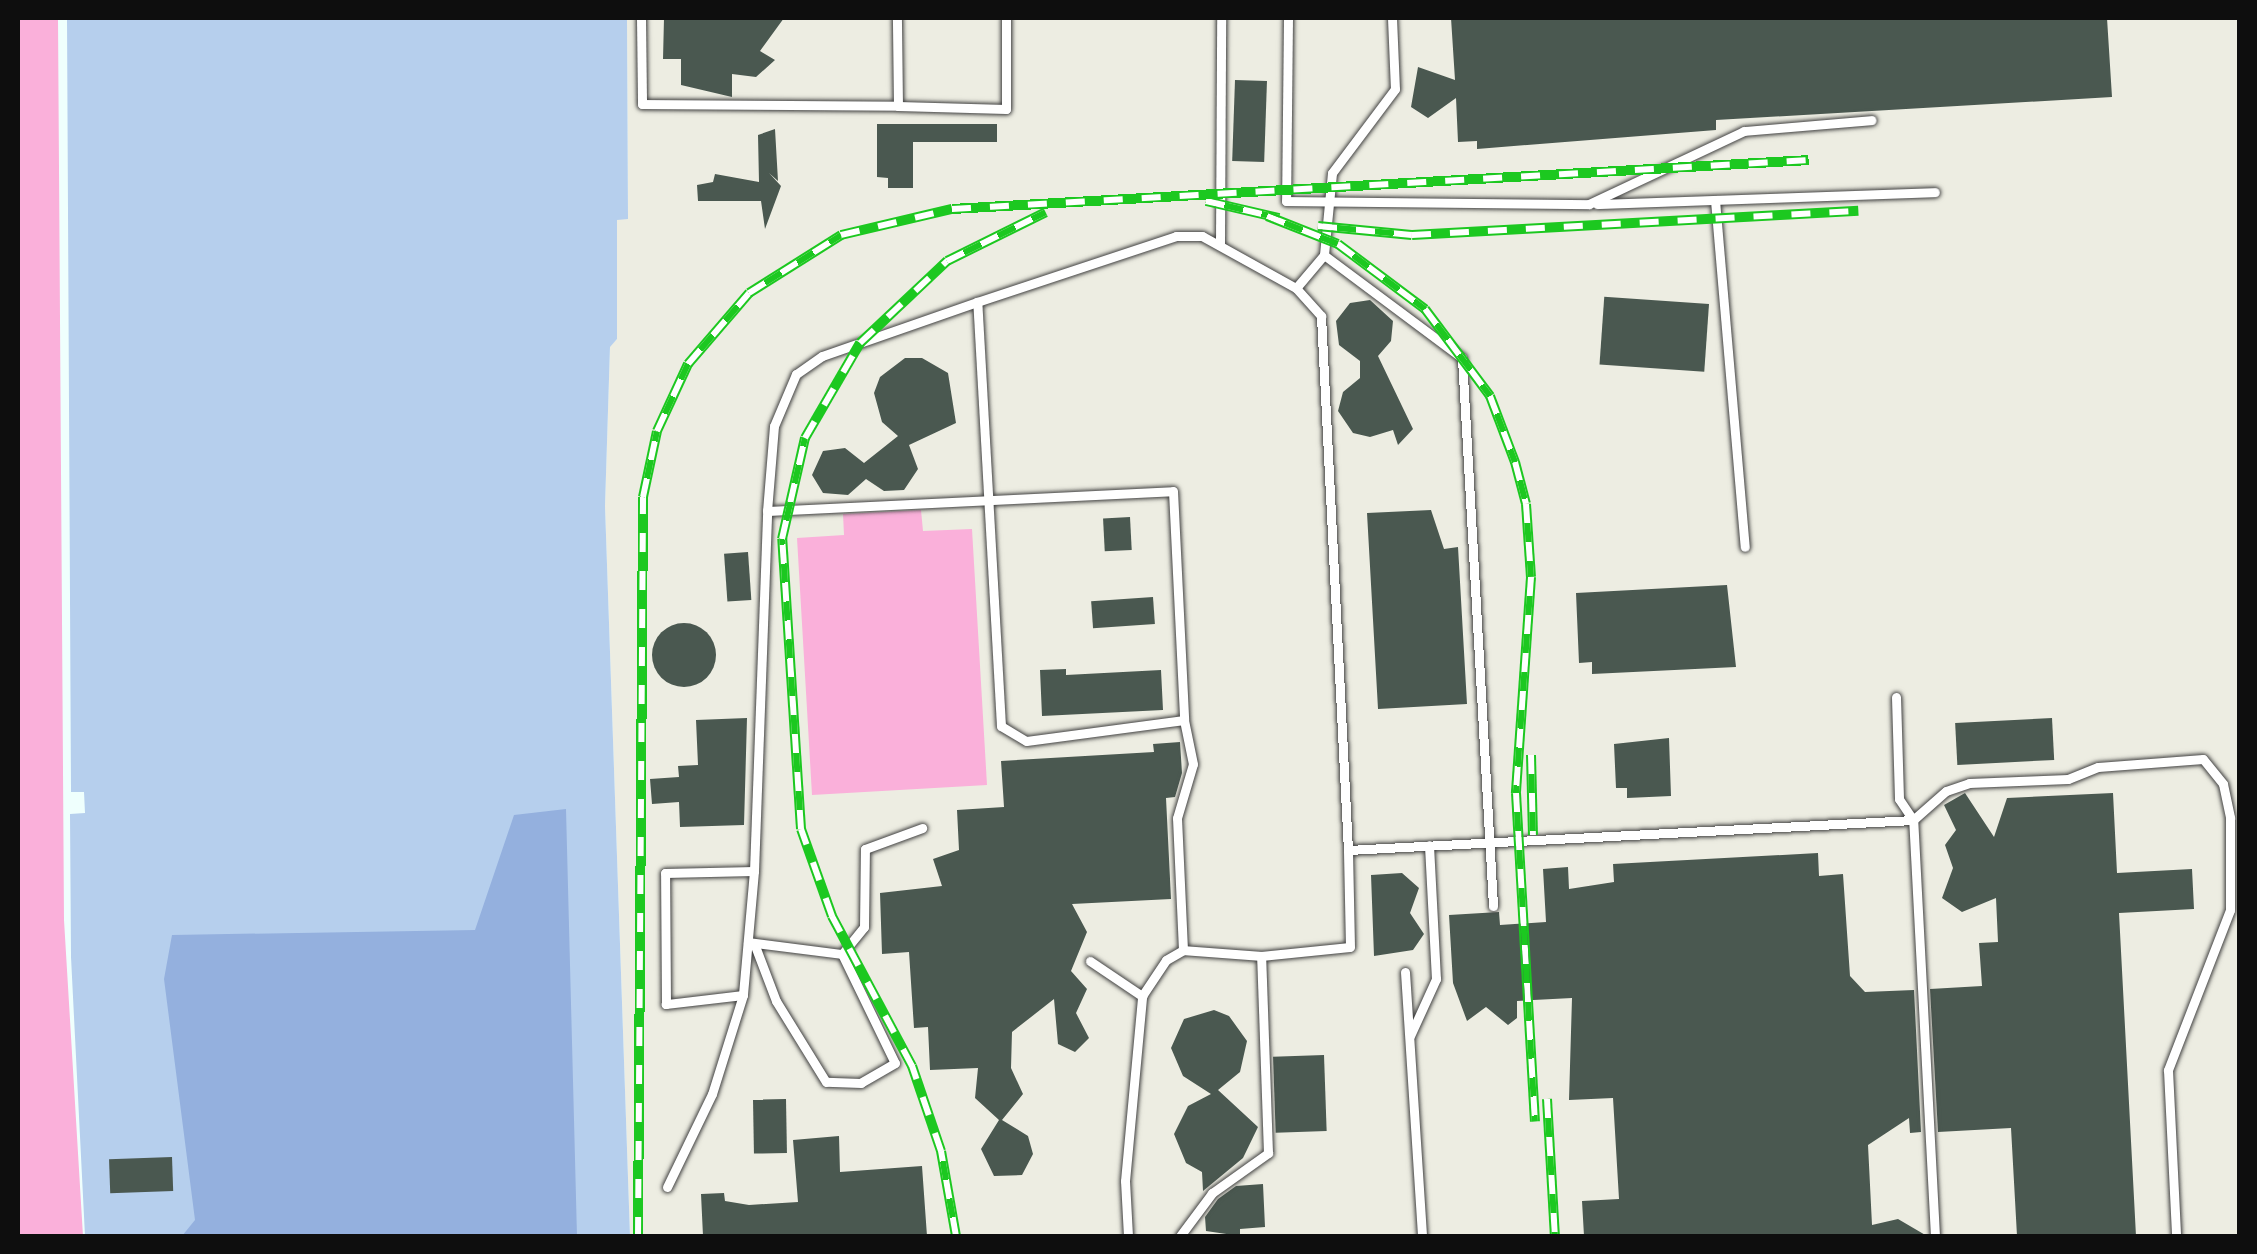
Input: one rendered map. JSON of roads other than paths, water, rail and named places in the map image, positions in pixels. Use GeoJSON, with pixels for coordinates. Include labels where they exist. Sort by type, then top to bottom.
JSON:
{"type":"FeatureCollection","features":[{"type":"Feature","properties":{"kind":"lane"},"geometry":{"type":"LineString","coordinates":[[641,18],[642,104],[1006,109],[1006,18]]}},
{"type":"Feature","properties":{"kind":"lane"},"geometry":{"type":"LineString","coordinates":[[898,18],[898,106]]}},
{"type":"Feature","properties":{"kind":"lane"},"geometry":{"type":"LineString","coordinates":[[1220,245],[1221,18]]}},
{"type":"Feature","properties":{"kind":"lane"},"geometry":{"type":"LineString","coordinates":[[1288,18],[1286,201],[1329,206],[1589,204],[1934,192]]}},
{"type":"Feature","properties":{"kind":"lane"},"geometry":{"type":"LineString","coordinates":[[1296,288],[1324,255],[1332,173],[1395,89],[1392,18]]}},
{"type":"Feature","properties":{"kind":"lane"},"geometry":{"type":"LineString","coordinates":[[1589,204],[1744,131],[1872,120]]}},
{"type":"Feature","properties":{"kind":"lane"},"geometry":{"type":"LineString","coordinates":[[1715,200],[1745,547]]}},
{"type":"Feature","properties":{"kind":"lane"},"geometry":{"type":"LineString","coordinates":[[667,1188],[712,1094],[743,995],[751,942],[767,649],[767,511],[774,426],[796,374],[822,356],[1153,240],[1202,236],[1296,288],[1320,316],[1350,947],[1262,956],[1184,950],[1166,960],[1142,996],[1126,1180],[1128,1236]]}},
{"type":"Feature","properties":{"kind":"lane"},"geometry":{"type":"LineString","coordinates":[[1324,255],[1462,358],[1493,906]]}},
{"type":"Feature","properties":{"kind":"lane"},"geometry":{"type":"LineString","coordinates":[[977,302],[999,710],[1006,732],[1026,740],[1184,720]]}},
{"type":"Feature","properties":{"kind":"lane"},"geometry":{"type":"LineString","coordinates":[[767,511],[1174,491],[1184,720],[1193,764],[1177,818],[1184,950]]}},
{"type":"Feature","properties":{"kind":"lane"},"geometry":{"type":"LineString","coordinates":[[1896,697],[1899,798],[1912,820],[1936,1236]]}},
{"type":"Feature","properties":{"kind":"lane"},"geometry":{"type":"LineString","coordinates":[[1348,850],[1912,820],[1946,791],[1969,783],[2068,779],[2098,767],[2204,759],[2223,784],[2230,818],[2230,910],[2168,1070],[2176,1236]]}},
{"type":"Feature","properties":{"kind":"lane"},"geometry":{"type":"LineString","coordinates":[[842,954],[864,927],[864,849],[922,828]]}},
{"type":"Feature","properties":{"kind":"lane"},"geometry":{"type":"LineString","coordinates":[[1409,1038],[1436,980],[1429,845]]}},
{"type":"Feature","properties":{"kind":"lane"},"geometry":{"type":"LineString","coordinates":[[743,995],[666,1004],[665,873],[754,872]]}},
{"type":"Feature","properties":{"kind":"lane"},"geometry":{"type":"LineString","coordinates":[[751,942],[842,954]]}},
{"type":"Feature","properties":{"kind":"lane"},"geometry":{"type":"LineString","coordinates":[[751,942],[776,1001],[826,1082],[861,1083],[895,1063],[842,954]]}},
{"type":"Feature","properties":{"kind":"lane"},"geometry":{"type":"LineString","coordinates":[[1180,1236],[1212,1192],[1268,1153],[1262,956]]}},
{"type":"Feature","properties":{"kind":"lane"},"geometry":{"type":"LineString","coordinates":[[1090,961],[1142,996]]}},
{"type":"Feature","properties":{"kind":"lane"},"geometry":{"type":"LineString","coordinates":[[1404,972],[1422,1236]]}},
{"type":"Feature","properties":{"kind":"railway"},"geometry":{"type":"LineString","coordinates":[[638,1236],[643,497],[657,431],[688,364],[749,293],[841,235],[952,209],[1809,160]]}},
{"type":"Feature","properties":{"kind":"railway"},"geometry":{"type":"LineString","coordinates":[[1206,201],[1279,218]]}},
{"type":"Feature","properties":{"kind":"railway"},"geometry":{"type":"LineString","coordinates":[[1318,226],[1412,235],[1858,211]]}},
{"type":"Feature","properties":{"kind":"railway"},"geometry":{"type":"LineString","coordinates":[[956,1236],[941,1151],[912,1066],[832,916],[801,829],[782,539],[805,438],[860,343],[947,261],[1046,212]]}},
{"type":"Feature","properties":{"kind":"railway"},"geometry":{"type":"LineString","coordinates":[[1267,216],[1338,244],[1425,309],[1490,396],[1515,462],[1526,504],[1531,577],[1516,793],[1535,1121]]}},
{"type":"Feature","properties":{"kind":"railway"},"geometry":{"type":"LineString","coordinates":[[1531,755],[1533,835]]}},
{"type":"Feature","properties":{"kind":"railway"},"geometry":{"type":"LineString","coordinates":[[1547,1099],[1555,1236]]}}]}
